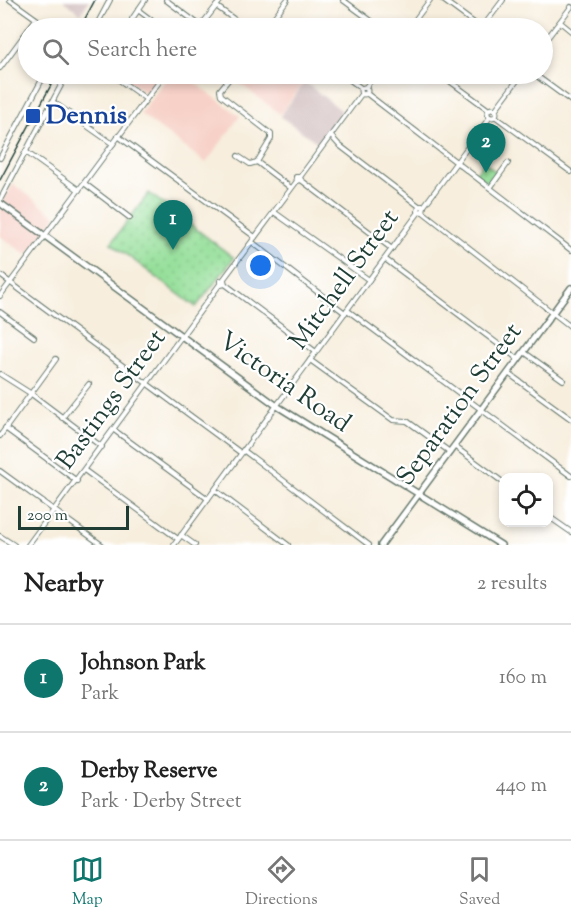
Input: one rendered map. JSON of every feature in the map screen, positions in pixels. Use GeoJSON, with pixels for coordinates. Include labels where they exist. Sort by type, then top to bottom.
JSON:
{"type":"FeatureCollection","features":[{"type":"Feature","properties":{"kind":"street"},"geometry":{"type":"LineString","coordinates":[[10,0],[35,18]]}},
{"type":"Feature","properties":{"kind":"street"},"geometry":{"type":"LineString","coordinates":[[100,18],[110,0]]}},
{"type":"Feature","properties":{"kind":"street"},"geometry":{"type":"LineString","coordinates":[[133,18],[145,0]]}},
{"type":"Feature","properties":{"kind":"street"},"geometry":{"type":"LineString","coordinates":[[166,0],[189,18]]}},
{"type":"Feature","properties":{"kind":"street"},"geometry":{"type":"LineString","coordinates":[[207,18],[220,0]]}},
{"type":"Feature","properties":{"kind":"street"},"geometry":{"type":"LineString","coordinates":[[274,18],[287,0]]}},
{"type":"Feature","properties":{"kind":"street"},"geometry":{"type":"LineString","coordinates":[[343,0],[367,18]]}},
{"type":"Feature","properties":{"kind":"street"},"geometry":{"type":"LineString","coordinates":[[416,18],[430,0]]}},
{"type":"Feature","properties":{"kind":"street"},"geometry":{"type":"LineString","coordinates":[[443,0],[468,18]]}},
{"type":"Feature","properties":{"kind":"street"},"geometry":{"type":"LineString","coordinates":[[490,18],[503,0]]}},
{"type":"Feature","properties":{"kind":"street"},"geometry":{"type":"LineString","coordinates":[[216,6],[232,18]]}},
{"type":"Feature","properties":{"kind":"street"},"geometry":{"type":"LineString","coordinates":[[553,31],[571,7]]}},
{"type":"Feature","properties":{"kind":"street"},"geometry":{"type":"LineString","coordinates":[[138,10],[149,18]]}},
{"type":"Feature","properties":{"kind":"street"},"geometry":{"type":"LineString","coordinates":[[560,22],[571,31]]}},
{"type":"Feature","properties":{"kind":"street"},"geometry":{"type":"LineString","coordinates":[[0,68],[18,44]]}},
{"type":"Feature","properties":{"kind":"street"},"geometry":{"type":"LineString","coordinates":[[0,58],[5,61]]}},
{"type":"Feature","properties":{"kind":"street"},"geometry":{"type":"LineString","coordinates":[[0,158],[40,84]]}},
{"type":"Feature","properties":{"kind":"street"},"geometry":{"type":"LineString","coordinates":[[0,201],[63,84]]}},
{"type":"Feature","properties":{"kind":"street"},"geometry":{"type":"LineString","coordinates":[[125,84],[146,99]]}},
{"type":"Feature","properties":{"kind":"street"},"geometry":{"type":"LineString","coordinates":[[0,296],[157,84]]}},
{"type":"Feature","properties":{"kind":"street"},"geometry":{"type":"LineString","coordinates":[[226,84],[221,95],[271,134],[271,139],[257,162],[250,164],[238,156]]}},
{"type":"Feature","properties":{"kind":"street"},"geometry":{"type":"LineString","coordinates":[[355,84],[571,250]]}},
{"type":"Feature","properties":{"kind":"street","name":"Bastings Street"},"geometry":{"type":"LineString","coordinates":[[30,545],[369,84]]}},
{"type":"Feature","properties":{"kind":"street"},"geometry":{"type":"LineString","coordinates":[[454,84],[489,110],[495,110]]}},
{"type":"Feature","properties":{"kind":"street"},"geometry":{"type":"LineString","coordinates":[[496,117],[495,110],[514,84]]}},
{"type":"Feature","properties":{"kind":"street"},"geometry":{"type":"LineString","coordinates":[[548,84],[571,101]]}},
{"type":"Feature","properties":{"kind":"street"},"geometry":{"type":"LineString","coordinates":[[53,102],[113,144]]}},
{"type":"Feature","properties":{"kind":"street"},"geometry":{"type":"LineString","coordinates":[[489,110],[490,117],[496,117],[571,172]]}},
{"type":"Feature","properties":{"kind":"street","name":"Mitchell Street"},"geometry":{"type":"LineString","coordinates":[[421,206],[490,117]]}},
{"type":"Feature","properties":{"kind":"street"},"geometry":{"type":"LineString","coordinates":[[118,136],[255,237]]}},
{"type":"Feature","properties":{"kind":"street"},"geometry":{"type":"LineString","coordinates":[[331,136],[339,146]]}},
{"type":"Feature","properties":{"kind":"street"},"geometry":{"type":"LineString","coordinates":[[327,140],[339,146],[421,206],[421,212],[571,327]]}},
{"type":"Feature","properties":{"kind":"street"},"geometry":{"type":"LineString","coordinates":[[26,152],[79,190]]}},
{"type":"Feature","properties":{"kind":"street"},"geometry":{"type":"LineString","coordinates":[[257,162],[291,188]]}},
{"type":"Feature","properties":{"kind":"street"},"geometry":{"type":"LineString","coordinates":[[490,188],[508,163]]}},
{"type":"Feature","properties":{"kind":"street"},"geometry":{"type":"LineString","coordinates":[[299,179],[392,249]]}},
{"type":"Feature","properties":{"kind":"street"},"geometry":{"type":"LineString","coordinates":[[84,183],[130,218]]}},
{"type":"Feature","properties":{"kind":"street","name":"Victoria Road"},"geometry":{"type":"LineString","coordinates":[[0,201],[277,406],[501,545]]}},
{"type":"Feature","properties":{"kind":"street"},"geometry":{"type":"LineString","coordinates":[[275,210],[369,280]]}},
{"type":"Feature","properties":{"kind":"street","name":"Mitchell Street"},"geometry":{"type":"LineString","coordinates":[[174,545],[421,212]]}},
{"type":"Feature","properties":{"kind":"street"},"geometry":{"type":"LineString","coordinates":[[252,242],[571,476]]}},
{"type":"Feature","properties":{"kind":"street"},"geometry":{"type":"LineString","coordinates":[[385,259],[518,359]]}},
{"type":"Feature","properties":{"kind":"street"},"geometry":{"type":"LineString","coordinates":[[0,275],[369,545]]}},
{"type":"Feature","properties":{"kind":"street"},"geometry":{"type":"LineString","coordinates":[[223,283],[316,352]]}},
{"type":"Feature","properties":{"kind":"street","name":"Separation Street"},"geometry":{"type":"LineString","coordinates":[[381,545],[571,288]]}},
{"type":"Feature","properties":{"kind":"street"},"geometry":{"type":"LineString","coordinates":[[0,312],[34,337]]}},
{"type":"Feature","properties":{"kind":"street"},"geometry":{"type":"LineString","coordinates":[[524,352],[563,380]]}},
{"type":"Feature","properties":{"kind":"street"},"geometry":{"type":"LineString","coordinates":[[0,436],[56,359]]}},
{"type":"Feature","properties":{"kind":"street"},"geometry":{"type":"LineString","coordinates":[[310,360],[393,420],[407,421],[499,480]]}},
{"type":"Feature","properties":{"kind":"street"},"geometry":{"type":"LineString","coordinates":[[508,373],[571,419]]}},
{"type":"Feature","properties":{"kind":"street"},"geometry":{"type":"LineString","coordinates":[[0,374],[30,393],[102,447]]}},
{"type":"Feature","properties":{"kind":"street"},"geometry":{"type":"LineString","coordinates":[[62,418],[89,384]]}},
{"type":"Feature","properties":{"kind":"street"},"geometry":{"type":"LineString","coordinates":[[5,428],[77,481]]}},
{"type":"Feature","properties":{"kind":"street"},"geometry":{"type":"LineString","coordinates":[[114,430],[208,499]]}},
{"type":"Feature","properties":{"kind":"street"},"geometry":{"type":"LineString","coordinates":[[84,470],[195,545]]}},
{"type":"Feature","properties":{"kind":"street"},"geometry":{"type":"LineString","coordinates":[[0,471],[102,545]]}},
{"type":"Feature","properties":{"kind":"street"},"geometry":{"type":"LineString","coordinates":[[215,490],[280,543],[288,545]]}},
{"type":"Feature","properties":{"kind":"street"},"geometry":{"type":"LineString","coordinates":[[553,519],[571,532]]}},
{"type":"Feature","properties":{"kind":"street"},"geometry":{"type":"LineString","coordinates":[[0,536],[11,544]]}},
{"type":"Feature","properties":{"kind":"shaded area"},"geometry":{"type":"Polygon","coordinates":[[[63,0],[89,0],[81,14],[63,0]]]}},
{"type":"Feature","properties":{"kind":"shaded area"},"geometry":{"type":"Polygon","coordinates":[[[133,84],[154,84],[147,94],[133,84]]]}},
{"type":"Feature","properties":{"kind":"shaded area"},"geometry":{"type":"Polygon","coordinates":[[[162,84],[197,84],[240,116],[206,163],[140,114],[162,84]]]}},
{"type":"Feature","properties":{"kind":"shaded area"},"geometry":{"type":"Polygon","coordinates":[[[241,84],[302,84],[280,114],[241,84]]]}},
{"type":"Feature","properties":{"kind":"shaded area"},"geometry":{"type":"Polygon","coordinates":[[[304,84],[308,84],[342,111],[318,143],[280,116],[304,84]]]}},
{"type":"Feature","properties":{"kind":"shaded area"},"geometry":{"type":"Polygon","coordinates":[[[13,184],[56,216],[27,255],[0,236],[0,207],[13,184]]]}},
{"type":"Feature","properties":{"kind":"green space"},"geometry":{"type":"Polygon","coordinates":[[[484,162],[497,173],[489,184],[475,174],[484,162]]]}},
{"type":"Feature","properties":{"kind":"green space"},"geometry":{"type":"Polygon","coordinates":[[[149,193],[234,258],[196,307],[111,243],[149,193]]]}},
{"type":"Feature","properties":{"kind":"railway"},"geometry":{"type":"LineString","coordinates":[[85,18],[95,0]]}},
{"type":"Feature","properties":{"kind":"railway"},"geometry":{"type":"LineString","coordinates":[[0,180],[52,84]]}},
{"type":"Feature","properties":{"kind":"place","name":"Dennis"},"geometry":{"type":"Point","coordinates":[33,116]}},
{"type":"Feature","properties":{"kind":"place","name":"Derby Reserve"},"geometry":{"type":"Point","coordinates":[486,173]}},
{"type":"Feature","properties":{"kind":"place","name":"Johnson Park"},"geometry":{"type":"Point","coordinates":[173,250]}}]}
